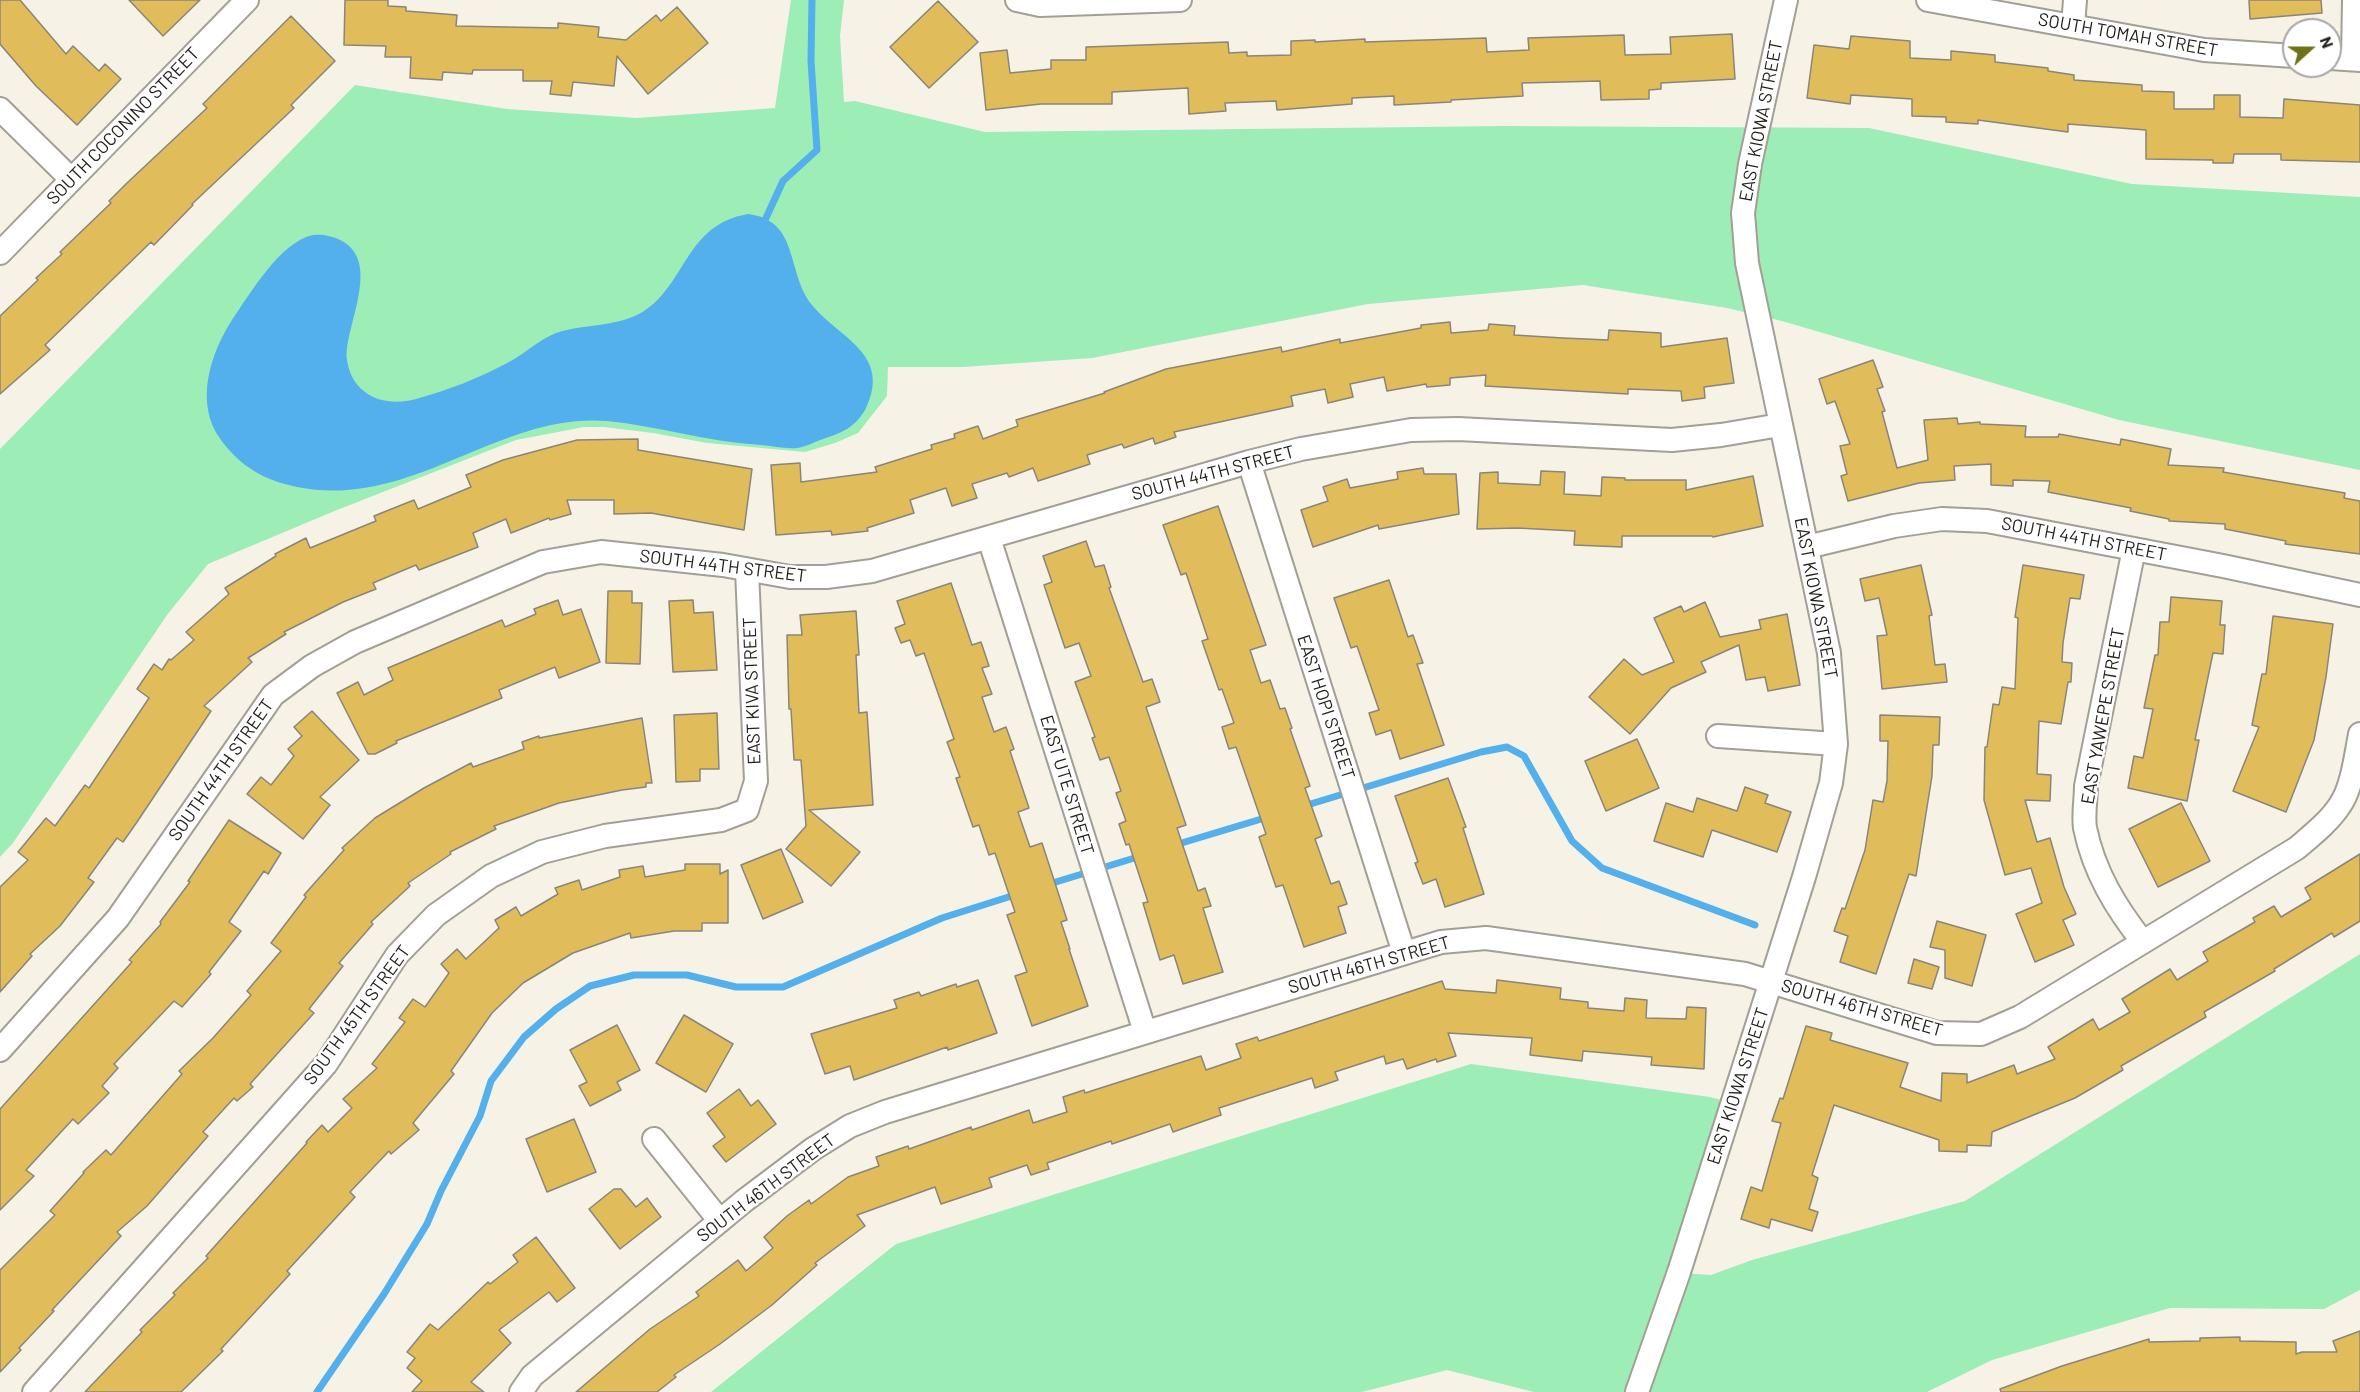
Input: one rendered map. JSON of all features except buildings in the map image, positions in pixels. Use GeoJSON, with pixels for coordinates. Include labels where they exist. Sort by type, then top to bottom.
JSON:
{"type":"FeatureCollection","features":[{"type":"Feature","properties":{"kind":"street","name":"SOUTH COCONINO STREET"},"geometry":{"type":"LineString","coordinates":[[0,253],[247,0]]}},
{"type":"Feature","properties":{"kind":"street"},"geometry":{"type":"LineString","coordinates":[[1017,1],[1040,5],[1180,0]]}},
{"type":"Feature","properties":{"kind":"street","name":"EAST KIOWA STREET"},"geometry":{"type":"LineString","coordinates":[[1637,1392],[1679,1272],[1804,878],[1831,783],[1836,744],[1829,653],[1747,263],[1743,213],[1750,164],[1786,0]]}},
{"type":"Feature","properties":{"kind":"street","name":"SOUTH TOMAH STREET"},"geometry":{"type":"LineString","coordinates":[[1928,0],[2204,50],[2282,55]]}},
{"type":"Feature","properties":{"kind":"street"},"geometry":{"type":"LineString","coordinates":[[2073,26],[2075,0]]}},
{"type":"Feature","properties":{"kind":"street"},"geometry":{"type":"LineString","coordinates":[[2354,0],[2356,60]]}},
{"type":"Feature","properties":{"kind":"street"},"geometry":{"type":"LineString","coordinates":[[0,109],[71,179]]}},
{"type":"Feature","properties":{"kind":"street","name":"SOUTH 44TH STREET"},"geometry":{"type":"LineString","coordinates":[[0,1050],[118,918],[273,695],[312,666],[355,642],[543,562],[601,552],[723,565],[790,577],[837,575],[872,571],[1248,462],[1301,449],[1411,430],[1458,429],[1672,440],[1780,425]]}},
{"type":"Feature","properties":{"kind":"street","name":"EAST HOPI STREET"},"geometry":{"type":"LineString","coordinates":[[1248,462],[1404,953]]}},
{"type":"Feature","properties":{"kind":"street","name":"SOUTH 44TH STREET"},"geometry":{"type":"LineString","coordinates":[[1807,547],[1894,526],[1942,519],[1987,521],[2360,595]]}},
{"type":"Feature","properties":{"kind":"street","name":"EAST UTE STREET"},"geometry":{"type":"LineString","coordinates":[[989,538],[1145,1032]]}},
{"type":"Feature","properties":{"kind":"street","name":"EAST YAWEPE STREET"},"geometry":{"type":"LineString","coordinates":[[2134,549],[2086,786],[2085,826],[2100,877],[2124,918],[2143,942]]}},
{"type":"Feature","properties":{"kind":"street","name":"EAST KIVA STREET"},"geometry":{"type":"LineString","coordinates":[[747,570],[756,781],[747,810]]}},
{"type":"Feature","properties":{"kind":"street","name":"SOUTH 46TH STREET"},"geometry":{"type":"LineString","coordinates":[[520,1392],[532,1376],[720,1221],[813,1149],[850,1126],[885,1112],[1441,942],[1486,938],[1745,974],[1937,1033],[1981,1034],[2020,1017],[2297,848],[2341,804],[2351,777],[2360,734]]}},
{"type":"Feature","properties":{"kind":"street"},"geometry":{"type":"LineString","coordinates":[[1718,736],[1836,744]]}},
{"type":"Feature","properties":{"kind":"street","name":"SOUTH 45TH STREET"},"geometry":{"type":"LineString","coordinates":[[34,1392],[326,1064],[397,955],[436,915],[491,876],[542,852],[605,836],[721,819],[747,810]]}},
{"type":"Feature","properties":{"kind":"street"},"geometry":{"type":"LineString","coordinates":[[654,1139],[720,1221]]}},
{"type":"Feature","properties":{"kind":"green space"},"geometry":{"type":"Polygon","coordinates":[[[791,0],[844,0],[840,36],[844,102],[855,101],[985,132],[1505,126],[1869,128],[2132,184],[2360,197],[2360,470],[2119,420],[1782,321],[1727,308],[1583,285],[1368,304],[1092,358],[963,367],[888,367],[887,396],[858,433],[805,452],[707,443],[604,427],[584,427],[516,440],[337,510],[208,564],[167,615],[13,843],[0,857],[0,449],[355,85],[507,109],[637,118],[775,108],[791,0]]]}},
{"type":"Feature","properties":{"kind":"green space"},"geometry":{"type":"Polygon","coordinates":[[[2360,954],[2360,1290],[2324,1309],[2170,1308],[1992,1360],[1927,1392],[1534,1392],[1447,1370],[1362,1392],[711,1392],[896,1244],[1471,1064],[1710,1097],[1733,1103],[1680,1273],[1711,1275],[1752,1260],[1965,1201],[2360,954]]]}},
{"type":"Feature","properties":{"kind":"water"},"geometry":{"type":"Polygon","coordinates":[[[748,214],[765,218],[776,226],[790,250],[798,278],[812,305],[859,349],[867,360],[872,374],[872,389],[866,408],[858,420],[836,434],[804,447],[788,448],[722,441],[607,421],[567,422],[529,431],[417,474],[379,485],[339,490],[297,487],[254,471],[237,458],[221,440],[213,426],[208,411],[208,379],[224,333],[267,270],[289,248],[313,235],[334,237],[353,250],[359,263],[360,279],[347,347],[350,372],[355,382],[371,396],[392,402],[416,399],[464,383],[515,358],[556,333],[612,323],[644,311],[670,286],[688,256],[711,230],[727,220],[748,214]]]}},
{"type":"Feature","properties":{"kind":"waterway"},"geometry":{"type":"LineString","coordinates":[[766,218],[783,181],[817,150],[811,61],[812,0]]}},
{"type":"Feature","properties":{"kind":"waterway"},"geometry":{"type":"LineString","coordinates":[[1304,806],[1481,752],[1507,747],[1524,756],[1572,841],[1602,868],[1755,925]]}},
{"type":"Feature","properties":{"kind":"waterway"},"geometry":{"type":"LineString","coordinates":[[1175,845],[1268,817]]}},
{"type":"Feature","properties":{"kind":"waterway"},"geometry":{"type":"LineString","coordinates":[[1046,885],[1141,856]]}},
{"type":"Feature","properties":{"kind":"waterway"},"geometry":{"type":"LineString","coordinates":[[317,1392],[384,1294],[427,1224],[441,1191],[480,1116],[491,1081],[524,1037],[556,1009],[590,986],[634,975],[687,975],[736,987],[783,987],[942,918],[1018,894]]}}]}
